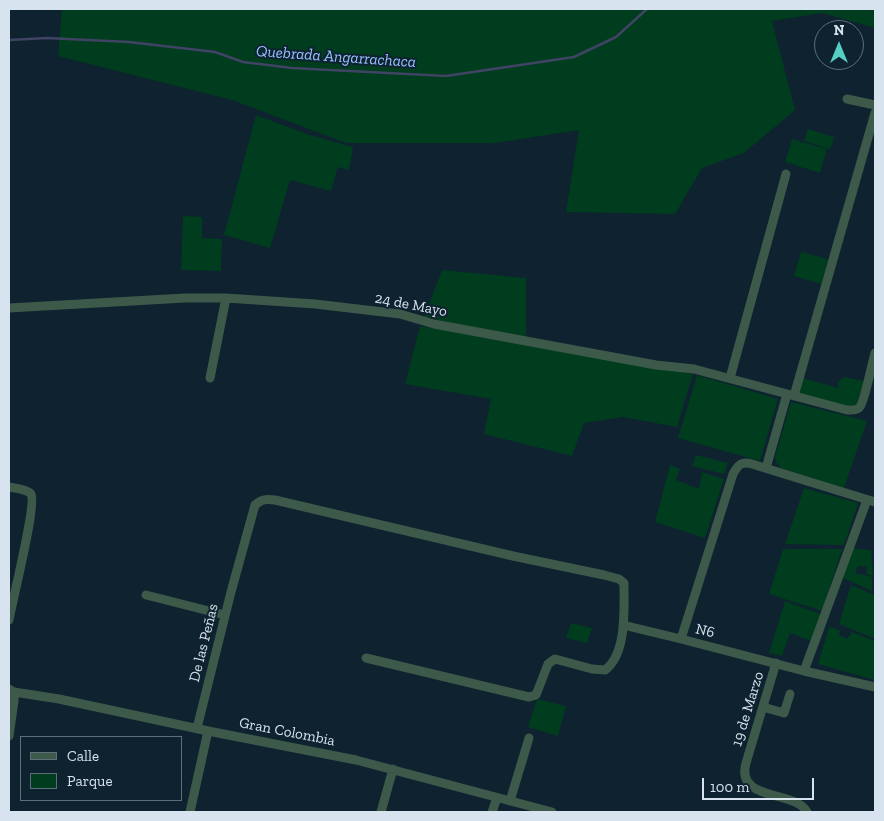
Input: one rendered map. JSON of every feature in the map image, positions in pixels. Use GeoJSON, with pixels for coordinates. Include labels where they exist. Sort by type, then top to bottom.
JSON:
{"type":"FeatureCollection","features":[{"type":"Feature","properties":{"kind":"street"},"geometry":{"type":"LineString","coordinates":[[847,99],[875,105]]}},
{"type":"Feature","properties":{"kind":"street"},"geometry":{"type":"LineString","coordinates":[[804,671],[871,501],[766,468],[794,396],[875,113]]}},
{"type":"Feature","properties":{"kind":"street"},"geometry":{"type":"LineString","coordinates":[[730,378],[786,174]]}},
{"type":"Feature","properties":{"kind":"street","name":"24 de Mayo"},"geometry":{"type":"LineString","coordinates":[[9,308],[185,298],[226,298],[315,304],[400,314],[434,324],[656,365],[694,369],[841,410],[856,410],[860,407],[864,400],[875,353]]}},
{"type":"Feature","properties":{"kind":"street"},"geometry":{"type":"LineString","coordinates":[[210,378],[226,298]]}},
{"type":"Feature","properties":{"kind":"street","name":"N6"},"geometry":{"type":"LineString","coordinates":[[766,468],[742,463],[737,466],[733,474],[681,639],[804,671],[875,686]]}},
{"type":"Feature","properties":{"kind":"street"},"geometry":{"type":"LineString","coordinates":[[9,487],[24,490],[31,494],[32,502],[9,620]]}},
{"type":"Feature","properties":{"kind":"street","name":"De las Peñas"},"geometry":{"type":"LineString","coordinates":[[197,728],[255,505],[266,499],[513,556],[619,578],[624,583],[624,625]]}},
{"type":"Feature","properties":{"kind":"street"},"geometry":{"type":"LineString","coordinates":[[146,595],[225,616]]}},
{"type":"Feature","properties":{"kind":"street"},"geometry":{"type":"LineString","coordinates":[[366,658],[529,697],[536,695],[548,664],[555,659],[592,669],[604,670],[610,666],[618,650],[624,625],[681,639]]}},
{"type":"Feature","properties":{"kind":"street","name":"19 de Marzo"},"geometry":{"type":"LineString","coordinates":[[776,663],[744,769],[747,780],[760,791],[802,804],[807,812]]}},
{"type":"Feature","properties":{"kind":"street"},"geometry":{"type":"LineString","coordinates":[[9,736],[14,701],[11,690]]}},
{"type":"Feature","properties":{"kind":"street","name":"Gran Colombia"},"geometry":{"type":"LineString","coordinates":[[11,690],[197,728],[208,732],[356,760],[552,812]]}},
{"type":"Feature","properties":{"kind":"street"},"geometry":{"type":"LineString","coordinates":[[763,707],[784,712],[790,694]]}},
{"type":"Feature","properties":{"kind":"street"},"geometry":{"type":"LineString","coordinates":[[190,812],[208,732]]}},
{"type":"Feature","properties":{"kind":"street"},"geometry":{"type":"LineString","coordinates":[[510,801],[529,738]]}},
{"type":"Feature","properties":{"kind":"street"},"geometry":{"type":"LineString","coordinates":[[381,812],[393,769]]}},
{"type":"Feature","properties":{"kind":"street"},"geometry":{"type":"LineString","coordinates":[[492,812],[497,798]]}},
{"type":"Feature","properties":{"kind":"green space"},"geometry":{"type":"Polygon","coordinates":[[[62,9],[875,9],[875,28],[864,25],[864,20],[847,20],[822,13],[772,21],[795,110],[744,153],[702,168],[675,214],[566,212],[579,130],[495,143],[346,143],[232,100],[58,56],[62,9]]]}},
{"type":"Feature","properties":{"kind":"green space"},"geometry":{"type":"Polygon","coordinates":[[[256,115],[307,134],[353,147],[349,170],[338,167],[331,191],[290,180],[270,248],[224,235],[256,115]]]}},
{"type":"Feature","properties":{"kind":"green space"},"geometry":{"type":"Polygon","coordinates":[[[808,129],[834,137],[830,149],[804,141],[808,129]]]}},
{"type":"Feature","properties":{"kind":"green space"},"geometry":{"type":"Polygon","coordinates":[[[792,139],[827,149],[820,173],[785,162],[792,139]]]}},
{"type":"Feature","properties":{"kind":"green space"},"geometry":{"type":"Polygon","coordinates":[[[183,216],[202,217],[202,238],[222,239],[221,271],[181,270],[183,216]]]}},
{"type":"Feature","properties":{"kind":"green space"},"geometry":{"type":"Polygon","coordinates":[[[801,252],[828,259],[821,284],[794,276],[801,252]]]}},
{"type":"Feature","properties":{"kind":"green space"},"geometry":{"type":"Polygon","coordinates":[[[442,270],[526,278],[526,338],[424,317],[442,270]]]}},
{"type":"Feature","properties":{"kind":"green space"},"geometry":{"type":"Polygon","coordinates":[[[420,326],[693,374],[677,427],[623,417],[584,423],[572,456],[484,434],[491,399],[405,384],[420,326]]]}},
{"type":"Feature","properties":{"kind":"green space"},"geometry":{"type":"Polygon","coordinates":[[[697,375],[778,399],[760,461],[678,438],[697,375]]]}},
{"type":"Feature","properties":{"kind":"green space"},"geometry":{"type":"Polygon","coordinates":[[[844,377],[864,381],[856,405],[840,406],[799,394],[803,378],[838,388],[838,382],[844,377]]]}},
{"type":"Feature","properties":{"kind":"green space"},"geometry":{"type":"Polygon","coordinates":[[[791,402],[867,421],[844,488],[781,468],[776,462],[775,457],[791,402]]]}},
{"type":"Feature","properties":{"kind":"green space"},"geometry":{"type":"Polygon","coordinates":[[[696,455],[728,463],[724,474],[692,466],[696,455]]]}},
{"type":"Feature","properties":{"kind":"green space"},"geometry":{"type":"Polygon","coordinates":[[[670,465],[680,469],[676,480],[699,489],[702,472],[724,479],[705,538],[655,522],[670,465]]]}},
{"type":"Feature","properties":{"kind":"green space"},"geometry":{"type":"Polygon","coordinates":[[[804,488],[858,503],[844,545],[785,544],[804,488]]]}},
{"type":"Feature","properties":{"kind":"green space"},"geometry":{"type":"Polygon","coordinates":[[[851,548],[871,550],[873,576],[866,574],[867,567],[858,566],[855,573],[872,577],[872,591],[843,578],[851,548]]]}},
{"type":"Feature","properties":{"kind":"green space"},"geometry":{"type":"Polygon","coordinates":[[[783,549],[842,549],[822,611],[769,594],[783,549]]]}},
{"type":"Feature","properties":{"kind":"green space"},"geometry":{"type":"Polygon","coordinates":[[[851,585],[875,595],[875,639],[839,624],[851,585]]]}},
{"type":"Feature","properties":{"kind":"green space"},"geometry":{"type":"Polygon","coordinates":[[[785,601],[820,614],[811,641],[790,633],[782,656],[769,653],[785,601]]]}},
{"type":"Feature","properties":{"kind":"green space"},"geometry":{"type":"Polygon","coordinates":[[[571,623],[592,628],[587,643],[566,638],[571,623]]]}},
{"type":"Feature","properties":{"kind":"green space"},"geometry":{"type":"Polygon","coordinates":[[[829,627],[840,630],[839,635],[847,639],[852,632],[875,641],[875,680],[818,664],[829,627]]]}},
{"type":"Feature","properties":{"kind":"green space"},"geometry":{"type":"Polygon","coordinates":[[[537,699],[566,706],[558,736],[528,727],[537,699]]]}},
{"type":"Feature","properties":{"kind":"waterway","name":"Quebrada Angarrachaca"},"geometry":{"type":"LineString","coordinates":[[9,40],[47,38],[129,42],[215,52],[243,62],[292,68],[446,76],[574,57],[616,37],[647,9]]}}]}
